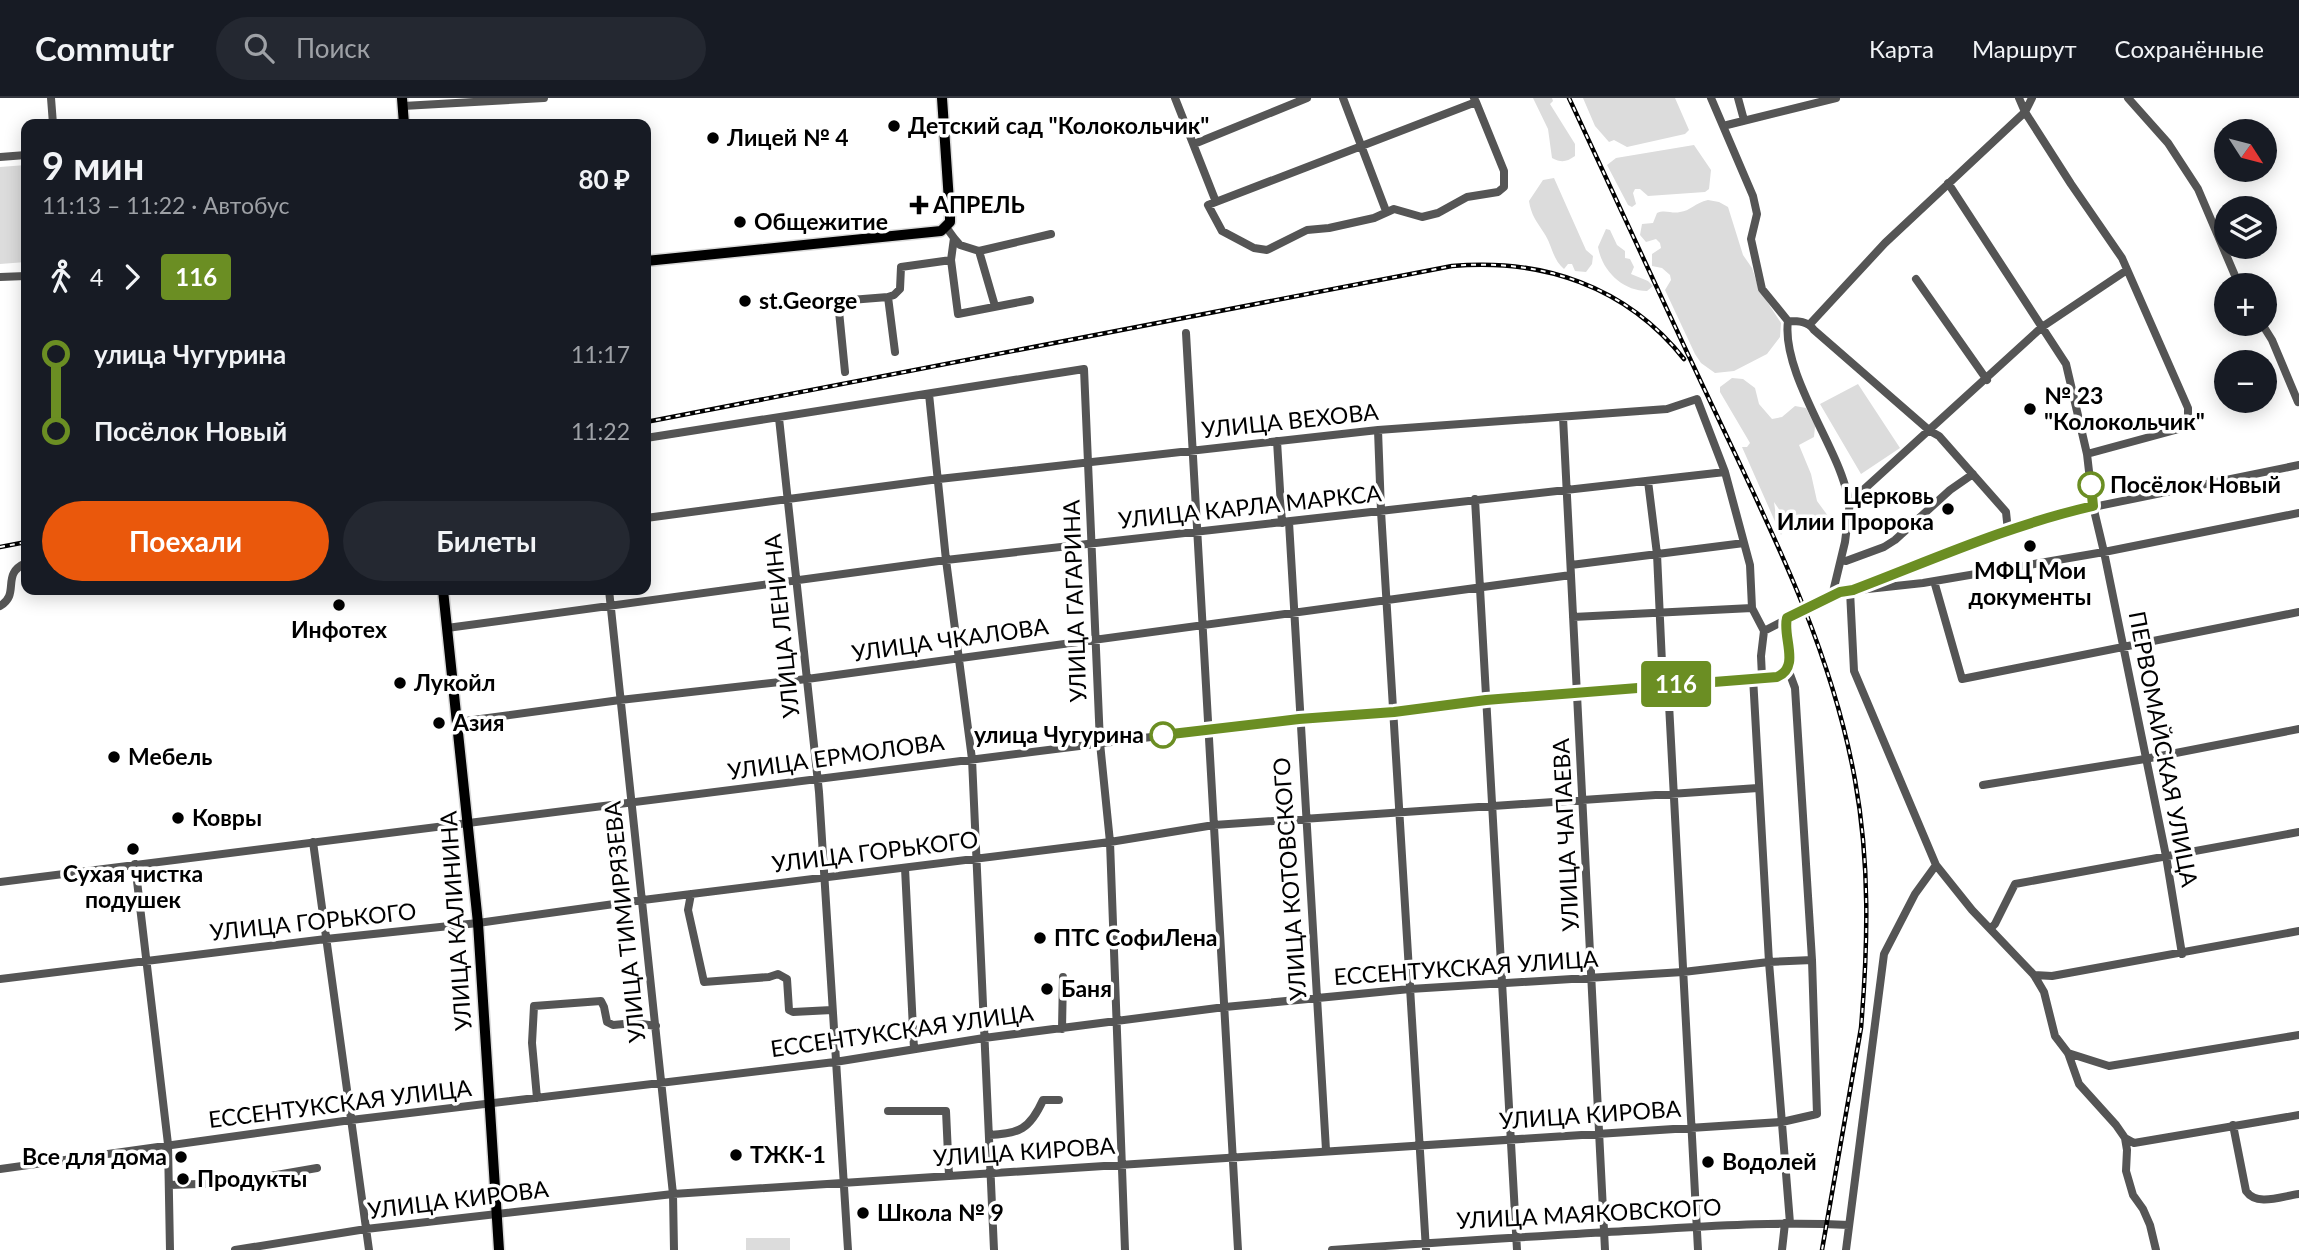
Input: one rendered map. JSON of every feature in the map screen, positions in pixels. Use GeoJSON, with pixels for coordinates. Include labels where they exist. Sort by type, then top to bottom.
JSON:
{"type":"FeatureCollection","features":[{"type":"Feature","properties":{"kind":"main road"},"geometry":{"type":"LineString","coordinates":[[651,260],[934,232],[946,227],[950,216],[942,98]]}},
{"type":"Feature","properties":{"kind":"main road","name":"УЛИЦА КАЛИНИНА"},"geometry":{"type":"LineString","coordinates":[[444,595],[478,923],[499,1250]]}},
{"type":"Feature","properties":{"kind":"street"},"geometry":{"type":"LineString","coordinates":[[51,98],[53,119]]}},
{"type":"Feature","properties":{"kind":"street"},"geometry":{"type":"LineString","coordinates":[[403,102],[544,98]]}},
{"type":"Feature","properties":{"kind":"street"},"geometry":{"type":"LineString","coordinates":[[1175,98],[1216,202]]}},
{"type":"Feature","properties":{"kind":"street"},"geometry":{"type":"LineString","coordinates":[[1194,144],[1307,98]]}},
{"type":"Feature","properties":{"kind":"street"},"geometry":{"type":"LineString","coordinates":[[1343,98],[1386,211]]}},
{"type":"Feature","properties":{"kind":"street"},"geometry":{"type":"LineString","coordinates":[[1711,98],[1753,197],[1757,214],[1751,239],[1762,289],[1788,321],[1786,336],[1798,377],[1840,471],[1850,502],[1832,596]]}},
{"type":"Feature","properties":{"kind":"street"},"geometry":{"type":"LineString","coordinates":[[1738,98],[1744,120]]}},
{"type":"Feature","properties":{"kind":"street"},"geometry":{"type":"LineString","coordinates":[[1723,126],[1811,101],[1836,98]]}},
{"type":"Feature","properties":{"kind":"street"},"geometry":{"type":"LineString","coordinates":[[2019,98],[2025,112],[2122,258],[2188,408],[2188,422],[2179,429],[2087,454]]}},
{"type":"Feature","properties":{"kind":"street"},"geometry":{"type":"LineString","coordinates":[[1810,324],[1885,243],[2025,112],[2032,98]]}},
{"type":"Feature","properties":{"kind":"street"},"geometry":{"type":"LineString","coordinates":[[2128,98],[2168,142],[2198,189],[2232,273]]}},
{"type":"Feature","properties":{"kind":"street"},"geometry":{"type":"LineString","coordinates":[[1475,100],[1504,171],[1504,187],[1498,192],[1467,197],[1438,214],[1422,217],[1394,209],[1374,218],[1307,230],[1266,250],[1254,248],[1223,231],[1208,205],[1362,147],[1475,100]]}},
{"type":"Feature","properties":{"kind":"street"},"geometry":{"type":"LineString","coordinates":[[0,157],[21,155]]}},
{"type":"Feature","properties":{"kind":"street","name":"ПЕРВОМАЙСКАЯ УЛИЦА"},"geometry":{"type":"LineString","coordinates":[[1948,183],[2066,364],[2087,454],[2093,506],[2166,856],[2182,954]]}},
{"type":"Feature","properties":{"kind":"street"},"geometry":{"type":"LineString","coordinates":[[946,227],[960,245],[979,251],[1051,234]]}},
{"type":"Feature","properties":{"kind":"street"},"geometry":{"type":"LineString","coordinates":[[954,238],[951,260],[958,314],[1030,300]]}},
{"type":"Feature","properties":{"kind":"street"},"geometry":{"type":"LineString","coordinates":[[979,251],[995,306]]}},
{"type":"Feature","properties":{"kind":"street"},"geometry":{"type":"LineString","coordinates":[[845,372],[838,301],[894,295],[900,289],[901,267],[951,260]]}},
{"type":"Feature","properties":{"kind":"street"},"geometry":{"type":"LineString","coordinates":[[1850,502],[2042,327],[2127,270]]}},
{"type":"Feature","properties":{"kind":"street"},"geometry":{"type":"LineString","coordinates":[[0,277],[21,276]]}},
{"type":"Feature","properties":{"kind":"street"},"geometry":{"type":"LineString","coordinates":[[1916,279],[1986,380]]}},
{"type":"Feature","properties":{"kind":"street"},"geometry":{"type":"LineString","coordinates":[[887,297],[895,352]]}},
{"type":"Feature","properties":{"kind":"street"},"geometry":{"type":"LineString","coordinates":[[1788,321],[1810,324],[1930,431],[1939,436],[2006,512],[2008,531]]}},
{"type":"Feature","properties":{"kind":"street"},"geometry":{"type":"LineString","coordinates":[[1186,332],[1238,1250]]}},
{"type":"Feature","properties":{"kind":"street"},"geometry":{"type":"LineString","coordinates":[[2270,336],[2298,402]]}},
{"type":"Feature","properties":{"kind":"street","name":"УЛИЦА ГАГАРИНА"},"geometry":{"type":"LineString","coordinates":[[929,394],[1084,369],[1100,743],[1110,842],[1125,1250]]}},
{"type":"Feature","properties":{"kind":"street"},"geometry":{"type":"LineString","coordinates":[[651,437],[929,394],[946,560],[972,759],[994,1250]]}},
{"type":"Feature","properties":{"kind":"street","name":"УЛИЦА ВЕХОВА"},"geometry":{"type":"LineString","coordinates":[[651,517],[939,479],[1378,430],[1667,409],[1697,399],[1725,472],[1750,565],[1752,608],[1764,631]]}},
{"type":"Feature","properties":{"kind":"street","name":"УЛИЦА ЧАПАЕВА"},"geometry":{"type":"LineString","coordinates":[[1563,417],[1605,1250]]}},
{"type":"Feature","properties":{"kind":"street","name":"УЛИЦА ЛЕНИНА"},"geometry":{"type":"LineString","coordinates":[[779,418],[818,779],[848,1250]]}},
{"type":"Feature","properties":{"kind":"street"},"geometry":{"type":"LineString","coordinates":[[1378,430],[1426,1246]]}},
{"type":"Feature","properties":{"kind":"street","name":"УЛИЦА КОТОВСКОГО"},"geometry":{"type":"LineString","coordinates":[[1277,441],[1294,613],[1326,1150]]}},
{"type":"Feature","properties":{"kind":"street"},"geometry":{"type":"LineString","coordinates":[[1851,591],[2054,515],[2299,465]]}},
{"type":"Feature","properties":{"kind":"street","name":"УЛИЦА КАРЛА МАРКСА"},"geometry":{"type":"LineString","coordinates":[[447,628],[946,560],[1725,472]]}},
{"type":"Feature","properties":{"kind":"street"},"geometry":{"type":"LineString","coordinates":[[1840,560],[1846,561],[1884,547],[1972,474]]}},
{"type":"Feature","properties":{"kind":"street"},"geometry":{"type":"LineString","coordinates":[[1648,481],[1657,554],[1659,614],[1674,794],[1698,1250]]}},
{"type":"Feature","properties":{"kind":"street"},"geometry":{"type":"LineString","coordinates":[[1475,499],[1517,1250]]}},
{"type":"Feature","properties":{"kind":"street"},"geometry":{"type":"LineString","coordinates":[[1762,677],[1764,631],[1840,592],[1934,581],[2104,552],[2299,513]]}},
{"type":"Feature","properties":{"kind":"street"},"geometry":{"type":"LineString","coordinates":[[1571,565],[1744,543]]}},
{"type":"Feature","properties":{"kind":"street"},"geometry":{"type":"LineString","coordinates":[[0,606],[7,602],[10,594],[10,576],[14,569],[21,566]]}},
{"type":"Feature","properties":{"kind":"street","name":"УЛИЦА ЧКАЛОВА"},"geometry":{"type":"LineString","coordinates":[[458,723],[620,700],[807,679],[1571,575]]}},
{"type":"Feature","properties":{"kind":"street"},"geometry":{"type":"LineString","coordinates":[[1934,581],[1962,679],[2299,612]]}},
{"type":"Feature","properties":{"kind":"street"},"geometry":{"type":"LineString","coordinates":[[1851,591],[1854,671],[1936,865],[1990,929],[2034,975],[2044,992],[2055,1035],[2068,1053],[2079,1084],[2125,1139],[2126,1171],[2133,1195],[2146,1217],[2156,1250]]}},
{"type":"Feature","properties":{"kind":"street","name":"УЛИЦА ТИМИРЯЗЕВА"},"geometry":{"type":"LineString","coordinates":[[609,595],[673,1194],[674,1250]]}},
{"type":"Feature","properties":{"kind":"street"},"geometry":{"type":"LineString","coordinates":[[1573,617],[1752,608]]}},
{"type":"Feature","properties":{"kind":"street"},"geometry":{"type":"LineString","coordinates":[[1787,618],[1785,627],[1790,659],[1788,669],[1795,688],[1812,960]]}},
{"type":"Feature","properties":{"kind":"street","name":"УЛИЦА ЕРМОЛОВА"},"geometry":{"type":"LineString","coordinates":[[0,882],[1299,719],[1394,712],[1486,700],[1777,677],[1788,669]]}},
{"type":"Feature","properties":{"kind":"street"},"geometry":{"type":"LineString","coordinates":[[1753,677],[1769,962],[1788,1223],[1782,1250]]}},
{"type":"Feature","properties":{"kind":"street"},"geometry":{"type":"LineString","coordinates":[[1983,786],[2145,759],[2299,729]]}},
{"type":"Feature","properties":{"kind":"street","name":"УЛИЦА ГОРЬКОГО"},"geometry":{"type":"LineString","coordinates":[[0,979],[478,923],[1110,842],[1214,825],[1758,788]]}},
{"type":"Feature","properties":{"kind":"street"},"geometry":{"type":"LineString","coordinates":[[1990,929],[2015,884],[2299,832]]}},
{"type":"Feature","properties":{"kind":"street"},"geometry":{"type":"LineString","coordinates":[[313,842],[369,1250]]}},
{"type":"Feature","properties":{"kind":"street"},"geometry":{"type":"LineString","coordinates":[[135,864],[168,1144],[170,1250]]}},
{"type":"Feature","properties":{"kind":"street"},"geometry":{"type":"LineString","coordinates":[[1846,1250],[1884,954],[1915,894],[1936,865]]}},
{"type":"Feature","properties":{"kind":"street"},"geometry":{"type":"LineString","coordinates":[[905,868],[914,1049]]}},
{"type":"Feature","properties":{"kind":"street"},"geometry":{"type":"LineString","coordinates":[[691,894],[688,911],[704,982],[778,974],[787,979],[789,1010],[832,1010]]}},
{"type":"Feature","properties":{"kind":"street"},"geometry":{"type":"LineString","coordinates":[[2034,975],[2052,976],[2299,931]]}},
{"type":"Feature","properties":{"kind":"street","name":"ЕССЕНТУКСКАЯ УЛИЦА"},"geometry":{"type":"LineString","coordinates":[[0,1169],[351,1120],[835,1062],[984,1038],[1225,1007],[1410,989],[1683,972],[1812,960]]}},
{"type":"Feature","properties":{"kind":"street","name":"УЛИЦА КИРОВА"},"geometry":{"type":"LineString","coordinates":[[235,1250],[366,1229],[673,1194],[1782,1122],[1817,1114],[1812,960]]}},
{"type":"Feature","properties":{"kind":"street"},"geometry":{"type":"LineString","coordinates":[[2044,992],[2052,976]]}},
{"type":"Feature","properties":{"kind":"street"},"geometry":{"type":"LineString","coordinates":[[1062,1029],[1063,977]]}},
{"type":"Feature","properties":{"kind":"street"},"geometry":{"type":"LineString","coordinates":[[537,1098],[532,1043],[534,1006],[601,1001],[607,1022],[656,1026]]}},
{"type":"Feature","properties":{"kind":"street"},"geometry":{"type":"LineString","coordinates":[[2068,1053],[2109,1066],[2299,1035]]}},
{"type":"Feature","properties":{"kind":"street"},"geometry":{"type":"LineString","coordinates":[[989,1135],[1010,1134],[1022,1130],[1037,1114],[1043,1100],[1059,1100]]}},
{"type":"Feature","properties":{"kind":"street"},"geometry":{"type":"LineString","coordinates":[[888,1111],[946,1111],[949,1176]]}},
{"type":"Feature","properties":{"kind":"street"},"geometry":{"type":"LineString","coordinates":[[2125,1139],[2134,1143],[2299,1115]]}},
{"type":"Feature","properties":{"kind":"street"},"geometry":{"type":"LineString","coordinates":[[2233,1125],[2246,1191],[2250,1198],[2258,1200],[2299,1194]]}},
{"type":"Feature","properties":{"kind":"street"},"geometry":{"type":"LineString","coordinates":[[169,1185],[215,1184],[317,1168]]}},
{"type":"Feature","properties":{"kind":"street","name":"УЛИЦА МАЯКОВСКОГО"},"geometry":{"type":"LineString","coordinates":[[1332,1250],[1696,1227],[1788,1223],[1849,1224]]}},
{"type":"Feature","properties":{"kind":"shaded area"},"geometry":{"type":"Polygon","coordinates":[[[1533,98],[1552,98],[1550,104],[1575,144],[1575,156],[1569,160],[1559,161],[1552,158],[1548,129],[1533,98]]]}},
{"type":"Feature","properties":{"kind":"shaded area"},"geometry":{"type":"Polygon","coordinates":[[[1583,98],[1675,98],[1689,130],[1685,134],[1627,147],[1614,140],[1609,142],[1595,126],[1583,98]]]}},
{"type":"Feature","properties":{"kind":"shaded area"},"geometry":{"type":"Polygon","coordinates":[[[1694,145],[1711,170],[1709,189],[1705,192],[1648,196],[1640,189],[1635,189],[1633,193],[1636,204],[1632,207],[1628,205],[1607,165],[1616,158],[1694,145]]]}},
{"type":"Feature","properties":{"kind":"shaded area"},"geometry":{"type":"Polygon","coordinates":[[[21,165],[21,262],[0,264],[0,167],[21,165]]]}},
{"type":"Feature","properties":{"kind":"shaded area"},"geometry":{"type":"Polygon","coordinates":[[[1554,178],[1586,250],[1593,256],[1592,264],[1586,272],[1575,271],[1572,264],[1568,264],[1564,269],[1560,265],[1531,210],[1529,201],[1543,180],[1554,178]]]}},
{"type":"Feature","properties":{"kind":"shaded area"},"geometry":{"type":"Polygon","coordinates":[[[1708,200],[1728,207],[1743,255],[1752,268],[1759,289],[1781,323],[1780,337],[1767,354],[1734,371],[1715,373],[1701,363],[1695,354],[1665,290],[1671,280],[1670,275],[1662,268],[1652,266],[1652,254],[1661,248],[1660,243],[1656,239],[1646,242],[1640,235],[1642,224],[1653,223],[1657,213],[1684,211],[1708,200]]]}},
{"type":"Feature","properties":{"kind":"shaded area"},"geometry":{"type":"Polygon","coordinates":[[[1606,229],[1610,230],[1617,245],[1625,251],[1625,258],[1630,259],[1634,267],[1631,274],[1653,286],[1647,291],[1630,288],[1622,283],[1604,264],[1598,247],[1606,229]]]}},
{"type":"Feature","properties":{"kind":"shaded area"},"geometry":{"type":"Polygon","coordinates":[[[1732,378],[1743,379],[1755,388],[1759,404],[1772,419],[1782,417],[1795,406],[1806,408],[1815,426],[1814,437],[1799,445],[1811,474],[1817,501],[1828,516],[1829,521],[1820,528],[1789,524],[1774,502],[1776,516],[1784,530],[1781,535],[1742,447],[1747,447],[1750,443],[1720,392],[1720,387],[1732,378]]]}},
{"type":"Feature","properties":{"kind":"shaded area"},"geometry":{"type":"Polygon","coordinates":[[[1858,384],[1900,448],[1861,474],[1820,404],[1858,384]]]}},
{"type":"Feature","properties":{"kind":"shaded area"},"geometry":{"type":"Polygon","coordinates":[[[746,1238],[790,1238],[790,1250],[746,1250],[746,1238]]]}},
{"type":"Feature","properties":{"kind":"railway"},"geometry":{"type":"LineString","coordinates":[[1569,98],[1780,551],[1816,640],[1845,733],[1855,780],[1863,842],[1865,966],[1861,1028],[1822,1250]]}},
{"type":"Feature","properties":{"kind":"railway"},"geometry":{"type":"LineString","coordinates":[[651,421],[1452,266],[1518,267],[1580,282],[1609,295],[1636,313],[1661,334],[1684,359]]}},
{"type":"Feature","properties":{"kind":"railway"},"geometry":{"type":"LineString","coordinates":[[0,547],[21,543]]}},
{"type":"Feature","properties":{"kind":"bus line","name":"116"},"geometry":{"type":"LineString","coordinates":[[1163,735],[1486,700],[1781,676],[1790,664],[1785,627],[1787,618],[1840,592],[1853,590],[2054,515],[2093,506],[2091,485]]}},
{"type":"Feature","properties":{"kind":"place","name":"Детский сад \"Колокольчик\""},"geometry":{"type":"Point","coordinates":[894,126]}},
{"type":"Feature","properties":{"kind":"place","name":"Лицей № 4"},"geometry":{"type":"Point","coordinates":[713,138]}},
{"type":"Feature","properties":{"kind":"place","name":"АПРЕЛЬ"},"geometry":{"type":"Point","coordinates":[919,205]}},
{"type":"Feature","properties":{"kind":"place","name":"Общежитие"},"geometry":{"type":"Point","coordinates":[740,222]}},
{"type":"Feature","properties":{"kind":"place","name":"st.George"},"geometry":{"type":"Point","coordinates":[745,301]}},
{"type":"Feature","properties":{"kind":"place","name":"№ 23 \"Колокольчик\""},"geometry":{"type":"Point","coordinates":[2030,409]}},
{"type":"Feature","properties":{"kind":"place","name":"Посёлок Новый"},"geometry":{"type":"Point","coordinates":[2091,485]}},
{"type":"Feature","properties":{"kind":"place","name":"Церковь Илии Пророка"},"geometry":{"type":"Point","coordinates":[1948,509]}},
{"type":"Feature","properties":{"kind":"place","name":"МФЦ Мои документы"},"geometry":{"type":"Point","coordinates":[2030,546]}},
{"type":"Feature","properties":{"kind":"place","name":"Инфотех"},"geometry":{"type":"Point","coordinates":[339,605]}},
{"type":"Feature","properties":{"kind":"place","name":"Лукойл"},"geometry":{"type":"Point","coordinates":[400,683]}},
{"type":"Feature","properties":{"kind":"place","name":"Азия"},"geometry":{"type":"Point","coordinates":[439,723]}},
{"type":"Feature","properties":{"kind":"place","name":"улица Чугурина"},"geometry":{"type":"Point","coordinates":[1163,735]}},
{"type":"Feature","properties":{"kind":"place","name":"Мебель"},"geometry":{"type":"Point","coordinates":[114,757]}},
{"type":"Feature","properties":{"kind":"place","name":"Ковры"},"geometry":{"type":"Point","coordinates":[178,818]}},
{"type":"Feature","properties":{"kind":"place","name":"Сухая чистка подушек"},"geometry":{"type":"Point","coordinates":[133,849]}},
{"type":"Feature","properties":{"kind":"place","name":"ПТС СофиЛена"},"geometry":{"type":"Point","coordinates":[1040,938]}},
{"type":"Feature","properties":{"kind":"place","name":"Баня"},"geometry":{"type":"Point","coordinates":[1047,989]}},
{"type":"Feature","properties":{"kind":"place","name":"ТЖК-1"},"geometry":{"type":"Point","coordinates":[736,1155]}},
{"type":"Feature","properties":{"kind":"place","name":"Все для дома"},"geometry":{"type":"Point","coordinates":[181,1157]}},
{"type":"Feature","properties":{"kind":"place","name":"Водолей"},"geometry":{"type":"Point","coordinates":[1708,1162]}},
{"type":"Feature","properties":{"kind":"place","name":"Продукты"},"geometry":{"type":"Point","coordinates":[183,1179]}},
{"type":"Feature","properties":{"kind":"place","name":"Школа № 9"},"geometry":{"type":"Point","coordinates":[863,1213]}}]}
